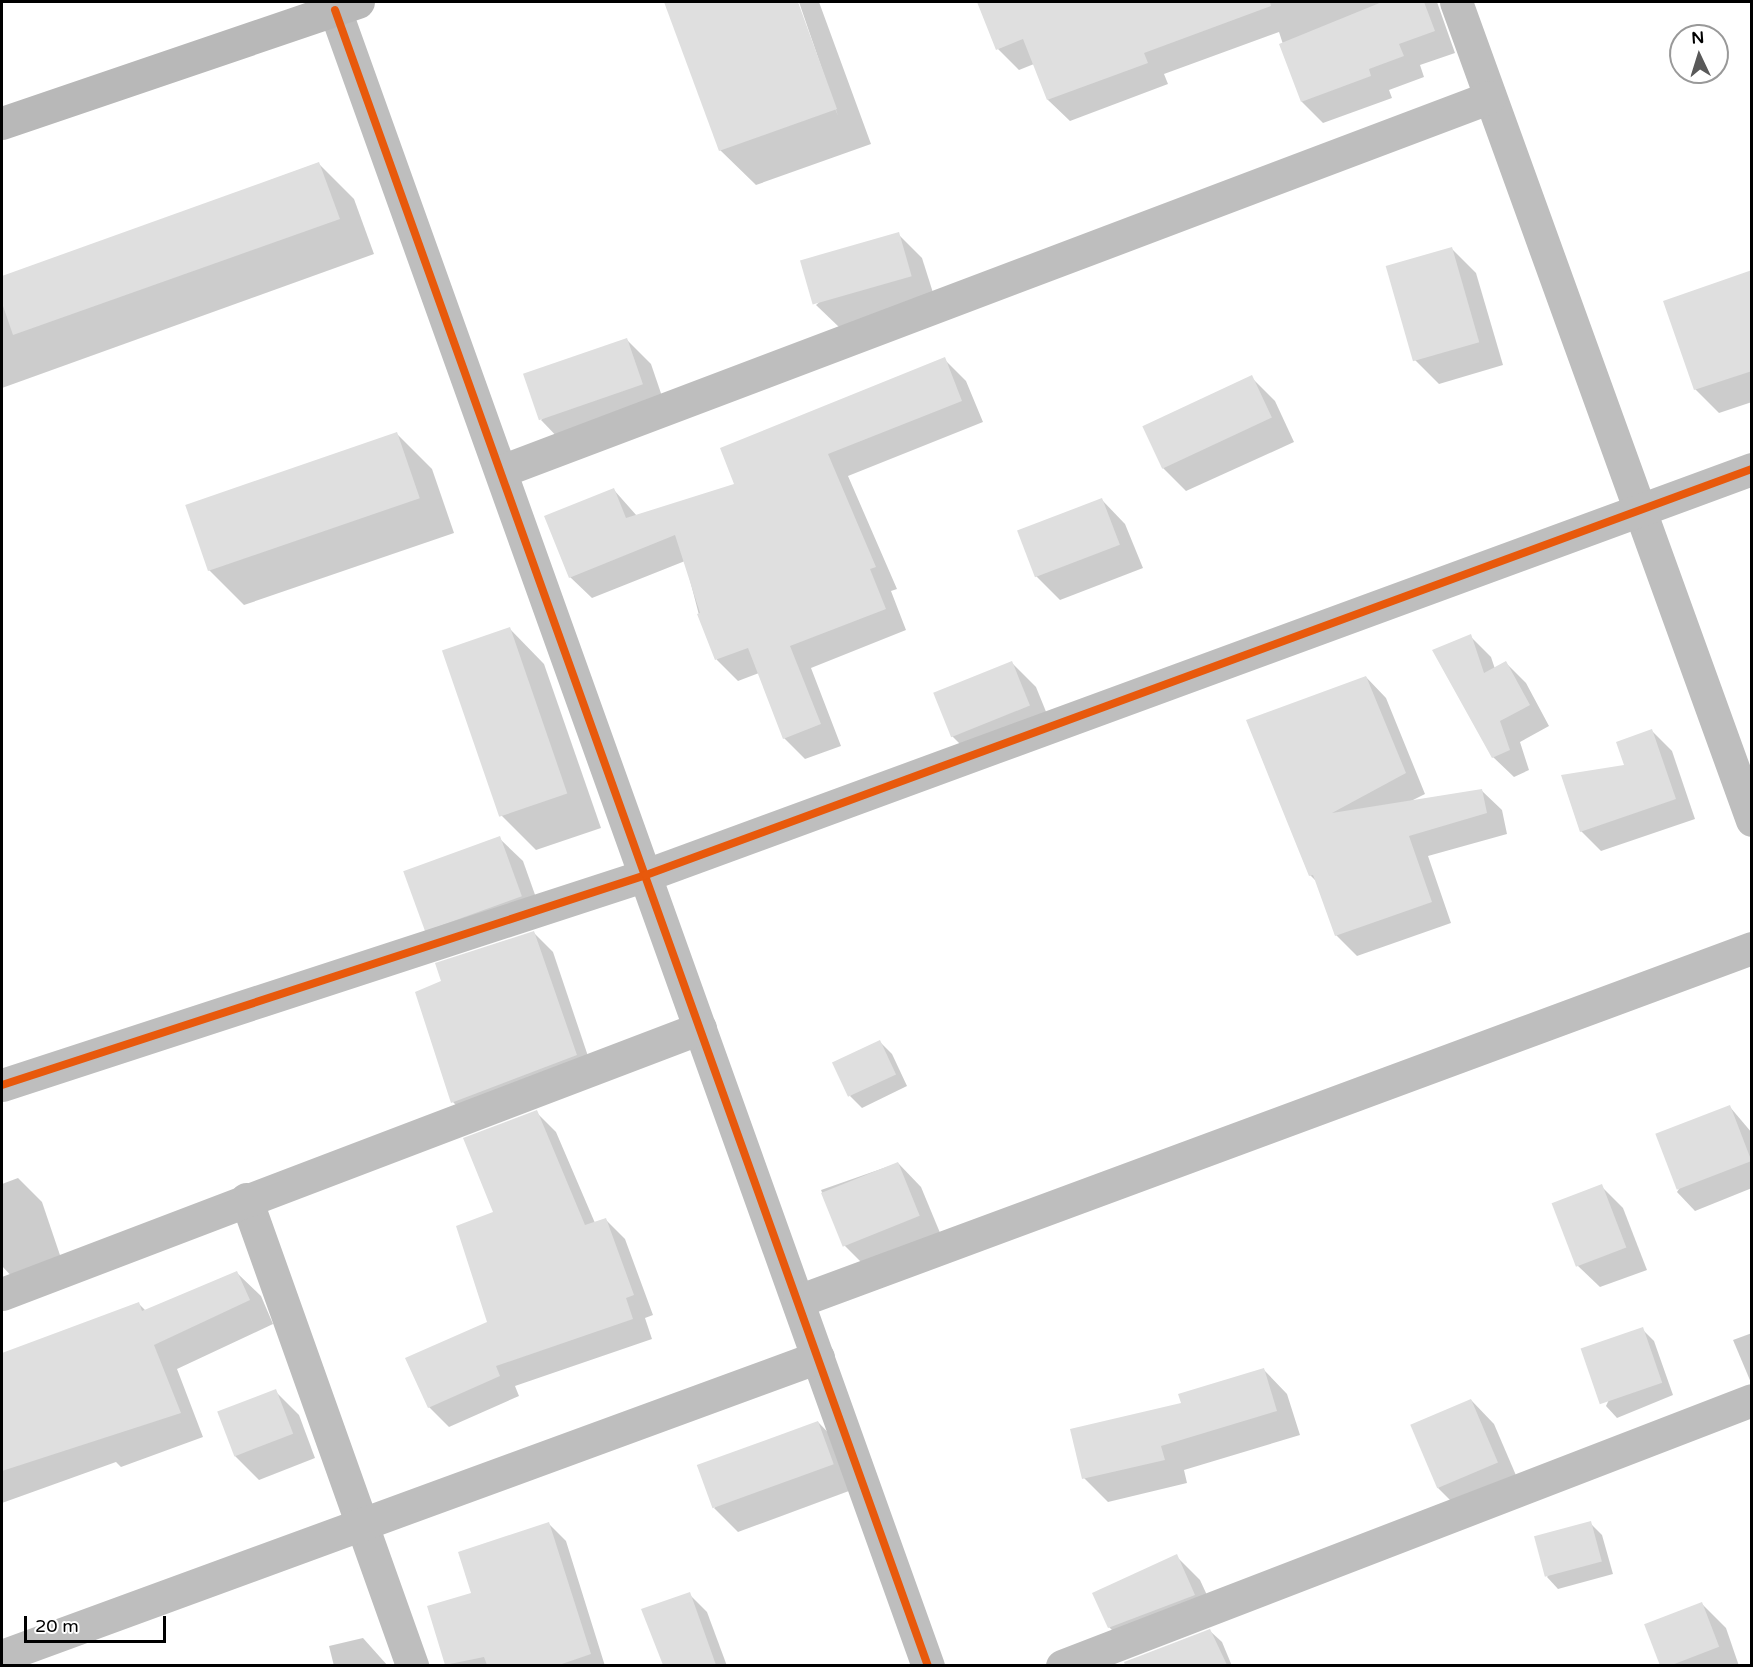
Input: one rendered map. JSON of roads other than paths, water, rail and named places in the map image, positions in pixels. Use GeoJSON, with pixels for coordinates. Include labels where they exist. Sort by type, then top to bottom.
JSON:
{"type":"FeatureCollection","features":[{"type":"Feature","properties":{"kind":"street"},"geometry":{"type":"LineString","coordinates":[[1456,2],[1752,820]]}},
{"type":"Feature","properties":{"kind":"street"},"geometry":{"type":"LineString","coordinates":[[2,123],[346,6],[501,471],[928,1665]]}},
{"type":"Feature","properties":{"kind":"street"},"geometry":{"type":"LineString","coordinates":[[501,471],[1490,97]]}},
{"type":"Feature","properties":{"kind":"street"},"geometry":{"type":"LineString","coordinates":[[2,1086],[646,875],[1752,469]]}},
{"type":"Feature","properties":{"kind":"street"},"geometry":{"type":"LineString","coordinates":[[798,1301],[1752,948]]}},
{"type":"Feature","properties":{"kind":"street"},"geometry":{"type":"LineString","coordinates":[[2,1294],[246,1199],[700,1028]]}},
{"type":"Feature","properties":{"kind":"street"},"geometry":{"type":"LineString","coordinates":[[246,1199],[412,1665]]}},
{"type":"Feature","properties":{"kind":"street"},"geometry":{"type":"LineString","coordinates":[[2,1656],[362,1527],[818,1357]]}},
{"type":"Feature","properties":{"kind":"street"},"geometry":{"type":"LineString","coordinates":[[1062,1665],[1752,1401]]}}]}
